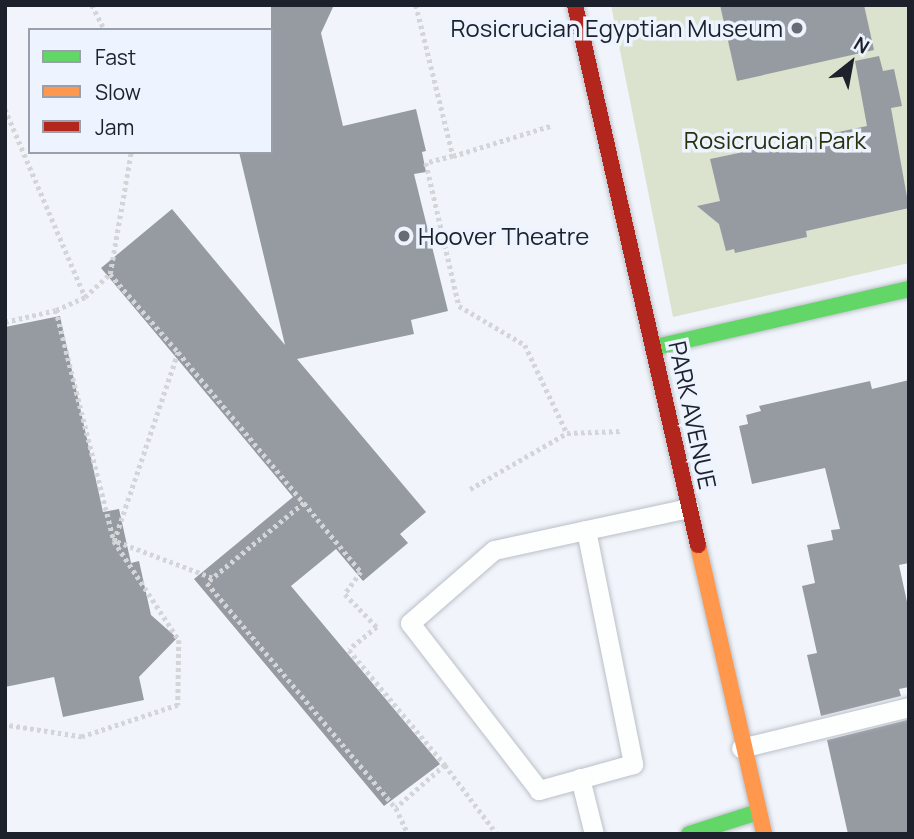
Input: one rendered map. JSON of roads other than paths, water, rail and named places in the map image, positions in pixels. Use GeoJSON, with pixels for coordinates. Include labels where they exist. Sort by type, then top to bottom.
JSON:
{"type":"FeatureCollection","features":[{"type":"Feature","properties":{"kind":"street","name":"PARK AVENUE"},"geometry":{"type":"LineString","coordinates":[[575,5],[656,347],[741,748],[764,834]]}},
{"type":"Feature","properties":{"kind":"street"},"geometry":{"type":"LineString","coordinates":[[656,347],[909,289]]}},
{"type":"Feature","properties":{"kind":"street"},"geometry":{"type":"LineString","coordinates":[[689,834],[758,812]]}},
{"type":"Feature","properties":{"kind":"lane"},"geometry":{"type":"LineString","coordinates":[[586,530],[633,764],[539,790],[410,623],[494,550],[586,530],[689,508]]}},
{"type":"Feature","properties":{"kind":"lane"},"geometry":{"type":"LineString","coordinates":[[741,748],[909,708]]}},
{"type":"Feature","properties":{"kind":"lane"},"geometry":{"type":"LineString","coordinates":[[580,778],[594,834]]}},
{"type":"Feature","properties":{"kind":"place","name":"Rosicrucian Egyptian Museum"},"geometry":{"type":"Point","coordinates":[797,28]}},
{"type":"Feature","properties":{"kind":"place","name":"Hoover Theatre"},"geometry":{"type":"Point","coordinates":[404,236]}},
{"type":"Feature","properties":{"kind":"park label","name":"Rosicrucian Park"},"geometry":{"type":"Point","coordinates":[775,140]}}]}
